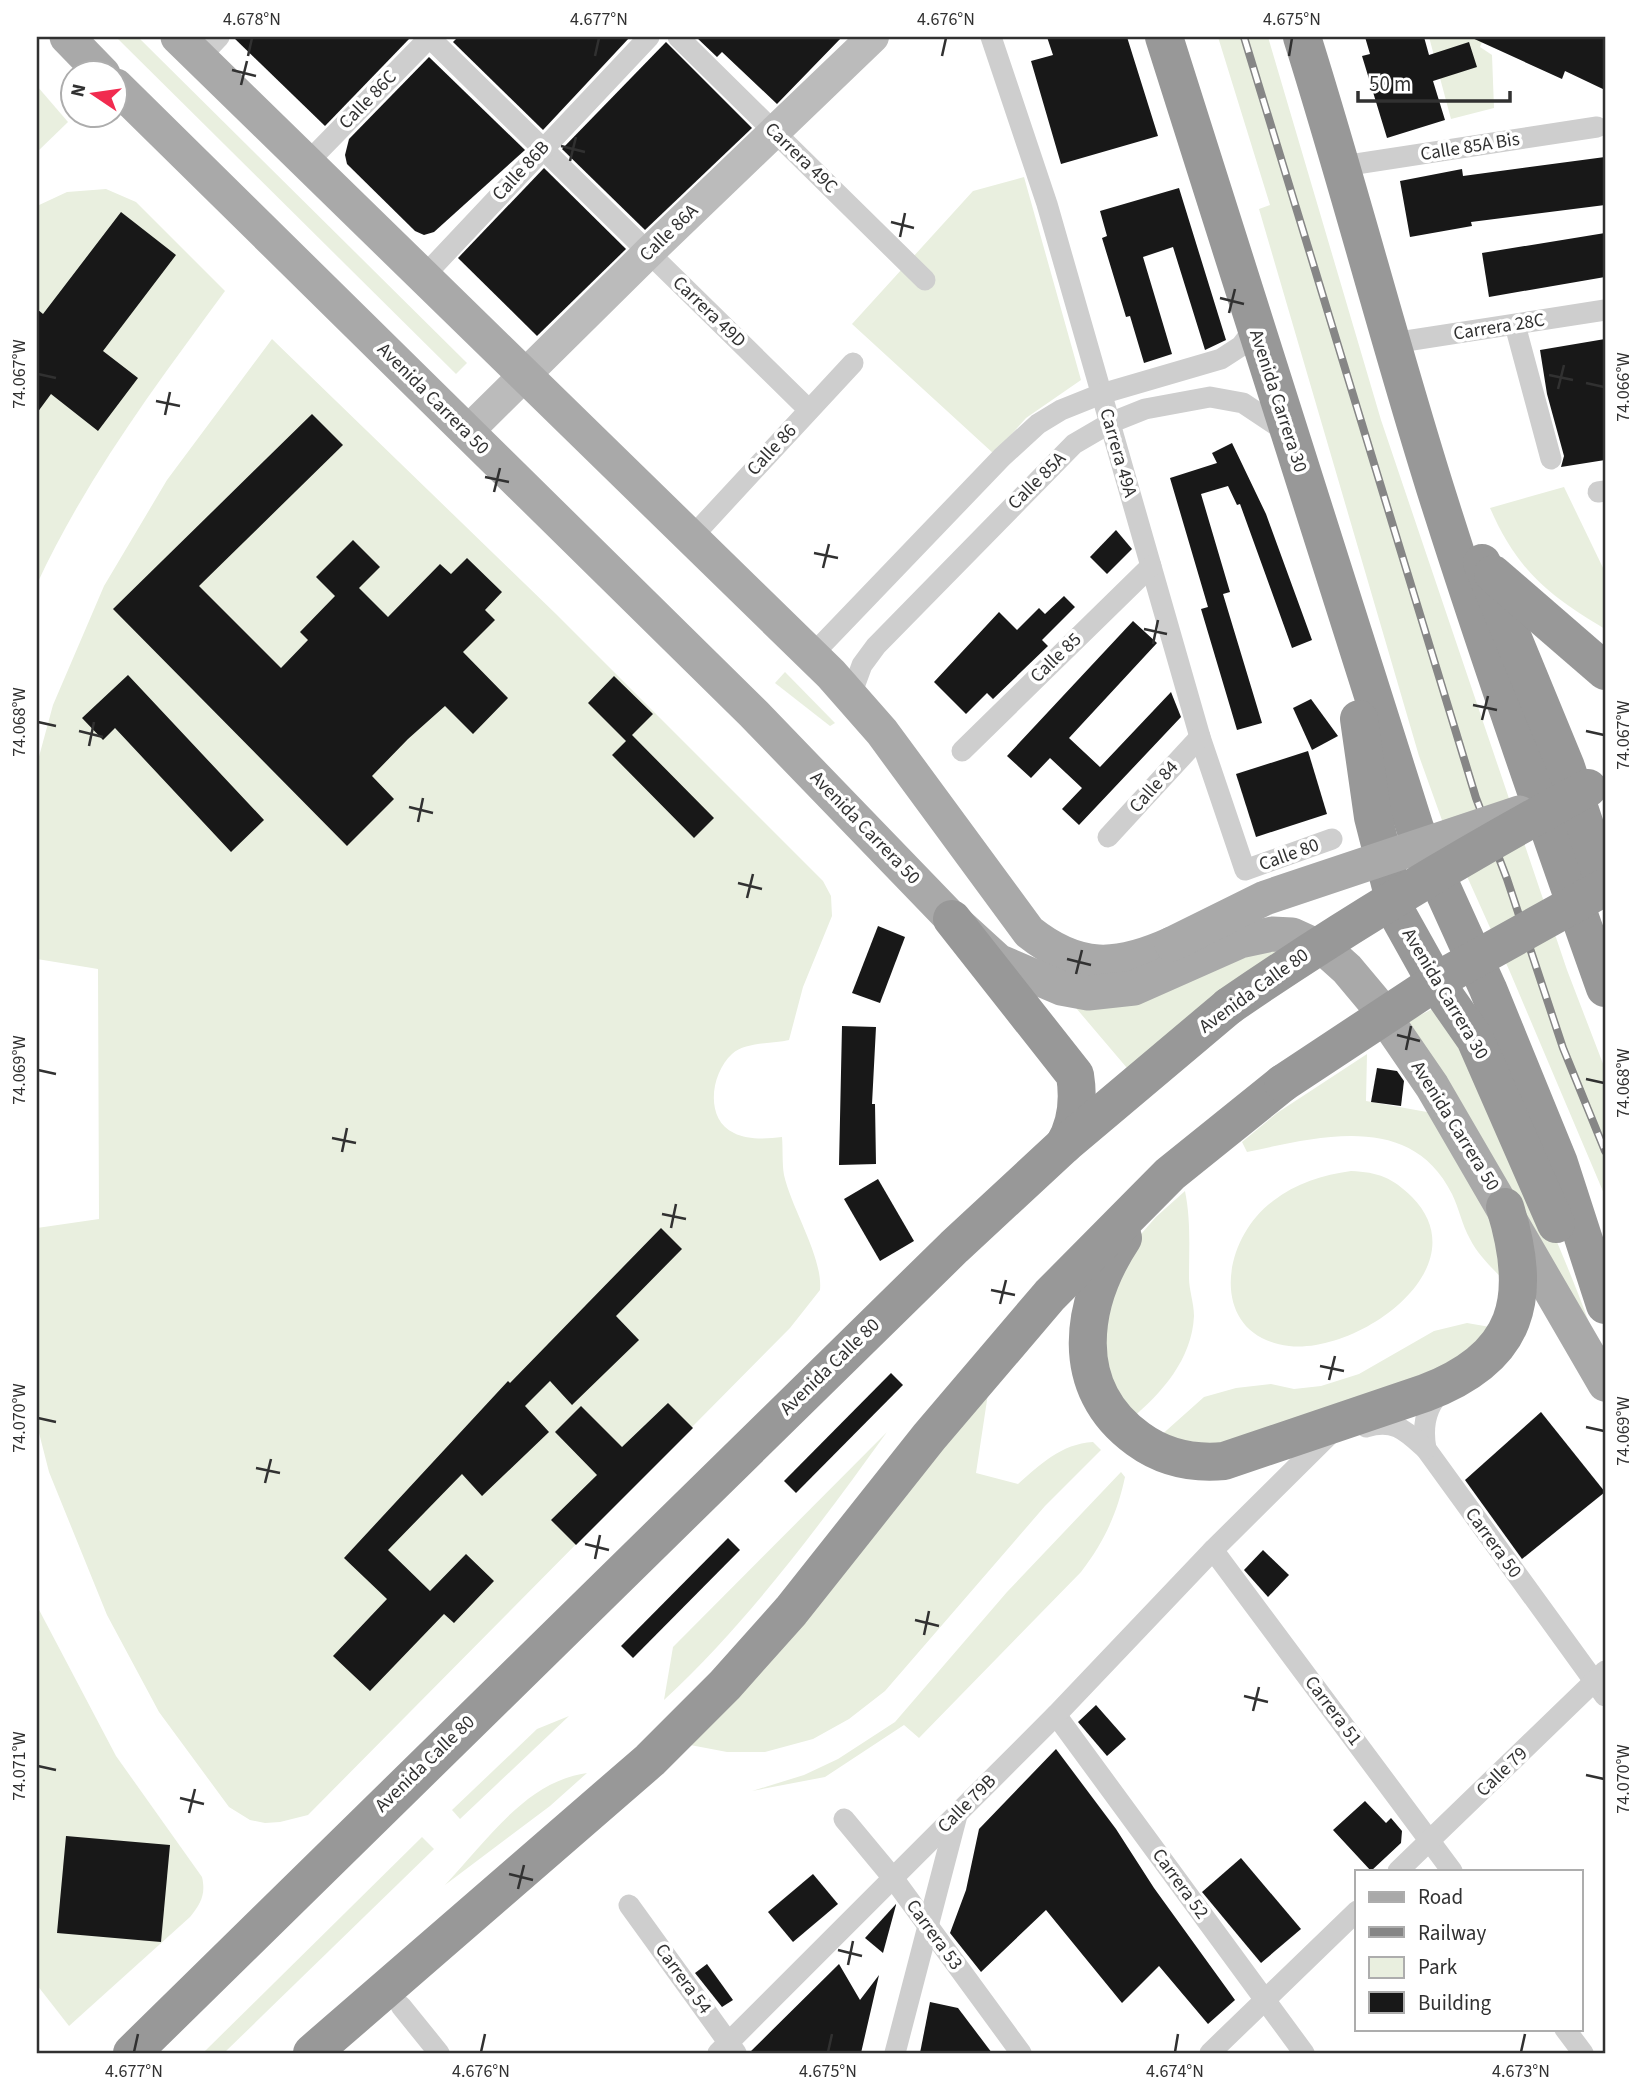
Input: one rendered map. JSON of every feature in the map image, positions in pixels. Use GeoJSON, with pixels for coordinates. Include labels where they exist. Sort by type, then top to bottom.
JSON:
{"type":"FeatureCollection","features":[{"type":"Feature","properties":{"kind":"highway","name":"Avenida Carrera 30"},"geometry":{"type":"LineString","coordinates":[[1164,37],[1415,828],[1488,989],[1559,1163],[1605,1305]]}},
{"type":"Feature","properties":{"kind":"highway"},"geometry":{"type":"LineString","coordinates":[[1302,37],[1343,166],[1435,487],[1522,754],[1605,988]]}},
{"type":"Feature","properties":{"kind":"highway"},"geometry":{"type":"LineString","coordinates":[[312,2053],[650,1760],[725,1685],[791,1611],[929,1437],[1010,1341],[1107,1235],[1170,1174],[1283,1083],[1445,976],[1605,887],[1566,767],[1483,565],[1435,487]]}},
{"type":"Feature","properties":{"kind":"highway","name":"Avenida Carrera 30"},"geometry":{"type":"LineString","coordinates":[[1331,565],[1373,817],[1398,915],[1431,974],[1475,1039],[1568,1250],[1605,1321]]}},
{"type":"Feature","properties":{"kind":"highway"},"geometry":{"type":"LineString","coordinates":[[1483,565],[1605,671]]}},
{"type":"Feature","properties":{"kind":"highway","name":"Avenida Calle 80"},"geometry":{"type":"LineString","coordinates":[[132,2053],[830,1366],[1064,1145],[1146,1073],[1229,1006],[1324,940],[1399,894],[1597,783]]}},
{"type":"Feature","properties":{"kind":"highway"},"geometry":{"type":"LineString","coordinates":[[952,919],[1075,1075],[1077,1106],[1073,1128],[1064,1145]]}},
{"type":"Feature","properties":{"kind":"highway"},"geometry":{"type":"LineString","coordinates":[[1170,1174],[1121,1241],[1102,1273],[1088,1325],[1089,1363],[1095,1385],[1110,1416],[1158,1452],[1199,1462],[1224,1461],[1449,1384],[1486,1360],[1498,1346],[1515,1309],[1519,1281],[1518,1255],[1505,1207]]}},
{"type":"Feature","properties":{"kind":"main road"},"geometry":{"type":"LineString","coordinates":[[66,37],[89,60]]}},
{"type":"Feature","properties":{"kind":"main road"},"geometry":{"type":"LineString","coordinates":[[199,44],[306,164],[851,695],[925,788],[1014,914],[1038,940],[1060,953],[1098,963],[1140,957],[1277,893],[1465,833],[1597,783]]}},
{"type":"Feature","properties":{"kind":"main road","name":"Avenida Carrera 50"},"geometry":{"type":"LineString","coordinates":[[130,100],[754,714],[952,919],[998,961],[1061,988],[1088,993],[1134,988],[1257,937],[1283,933],[1309,941],[1327,951],[1347,969],[1373,1000],[1432,1086],[1505,1207],[1605,1384]]}},
{"type":"Feature","properties":{"kind":"street","name":"Carrera 49D"},"geometry":{"type":"LineString","coordinates":[[430,37],[809,410]]}},
{"type":"Feature","properties":{"kind":"street","name":"Calle 86C"},"geometry":{"type":"LineString","coordinates":[[306,164],[430,37]]}},
{"type":"Feature","properties":{"kind":"street","name":"Calle 86B"},"geometry":{"type":"LineString","coordinates":[[423,277],[649,37]]}},
{"type":"Feature","properties":{"kind":"street","name":"Carrera 49C"},"geometry":{"type":"LineString","coordinates":[[678,37],[925,279]]}},
{"type":"Feature","properties":{"kind":"street","name":"Calle 86A"},"geometry":{"type":"LineString","coordinates":[[467,432],[649,252],[873,37]]}},
{"type":"Feature","properties":{"kind":"street","name":"Carrera 49A"},"geometry":{"type":"LineString","coordinates":[[991,37],[1047,204],[1200,737],[1245,870]]}},
{"type":"Feature","properties":{"kind":"street","name":"Calle 85A Bis"},"geometry":{"type":"LineString","coordinates":[[1343,166],[1597,127]]}},
{"type":"Feature","properties":{"kind":"street","name":"Carrera 28C"},"geometry":{"type":"LineString","coordinates":[[1393,343],[1605,310]]}},
{"type":"Feature","properties":{"kind":"street"},"geometry":{"type":"LineString","coordinates":[[1515,325],[1551,459]]}},
{"type":"Feature","properties":{"kind":"street","name":"Calle 85A"},"geometry":{"type":"LineString","coordinates":[[811,655],[1020,439],[1061,410],[1101,394],[1221,359],[1241,346],[1255,328]]}},
{"type":"Feature","properties":{"kind":"street","name":"Calle 86"},"geometry":{"type":"LineString","coordinates":[[691,538],[853,363]]}},
{"type":"Feature","properties":{"kind":"street","name":"Calle 85A"},"geometry":{"type":"LineString","coordinates":[[851,695],[862,665],[876,646],[1066,452],[1110,423],[1145,409],[1210,397],[1243,403],[1289,434]]}},
{"type":"Feature","properties":{"kind":"street","name":"Calle 85"},"geometry":{"type":"LineString","coordinates":[[962,751],[1151,566]]}},
{"type":"Feature","properties":{"kind":"street","name":"Calle 84"},"geometry":{"type":"LineString","coordinates":[[1108,837],[1200,737]]}},
{"type":"Feature","properties":{"kind":"street","name":"Calle 80"},"geometry":{"type":"LineString","coordinates":[[1245,870],[1332,839]]}},
{"type":"Feature","properties":{"kind":"street"},"geometry":{"type":"LineString","coordinates":[[1426,1450],[1423,1430],[1429,1406],[1449,1384]]}},
{"type":"Feature","properties":{"kind":"street","name":"Calle 79B"},"geometry":{"type":"LineString","coordinates":[[728,2050],[893,1878],[1056,1715],[1213,1550],[1343,1421]]}},
{"type":"Feature","properties":{"kind":"street","name":"Calle 79B"},"geometry":{"type":"LineString","coordinates":[[1213,1550],[1250,1528],[1334,1446],[1365,1427],[1393,1423],[1403,1428],[1426,1450]]}},
{"type":"Feature","properties":{"kind":"street","name":"Carrera 50"},"geometry":{"type":"LineString","coordinates":[[1426,1450],[1602,1683]]}},
{"type":"Feature","properties":{"kind":"street","name":"Carrera 51"},"geometry":{"type":"LineString","coordinates":[[1213,1550],[1451,1870]]}},
{"type":"Feature","properties":{"kind":"street","name":"Calle 79"},"geometry":{"type":"LineString","coordinates":[[1399,1870],[1602,1683]]}},
{"type":"Feature","properties":{"kind":"street","name":"Carrera 52"},"geometry":{"type":"LineString","coordinates":[[1056,1715],[1304,2053]]}},
{"type":"Feature","properties":{"kind":"street"},"geometry":{"type":"LineString","coordinates":[[895,2053],[957,1814]]}},
{"type":"Feature","properties":{"kind":"street","name":"Carrera 53"},"geometry":{"type":"LineString","coordinates":[[844,1819],[893,1878],[1021,2053]]}},
{"type":"Feature","properties":{"kind":"street","name":"Carrera 54"},"geometry":{"type":"LineString","coordinates":[[629,1905],[728,2050]]}},
{"type":"Feature","properties":{"kind":"street"},"geometry":{"type":"LineString","coordinates":[[1210,2053],[1355,1913]]}},
{"type":"Feature","properties":{"kind":"street"},"geometry":{"type":"LineString","coordinates":[[401,2006],[439,2053]]}},
{"type":"Feature","properties":{"kind":"street"},"geometry":{"type":"LineString","coordinates":[[1566,2030],[1583,2053]]}},
{"type":"Feature","properties":{"kind":"green space"},"geometry":{"type":"Polygon","coordinates":[[[116,37],[138,37],[467,363],[456,374],[116,37]]]}},
{"type":"Feature","properties":{"kind":"green space"},"geometry":{"type":"Polygon","coordinates":[[[1218,37],[1268,37],[1381,420],[1567,970],[1605,1069],[1605,1196],[1443,823],[1419,756],[1259,209],[1270,205],[1218,37]]]}},
{"type":"Feature","properties":{"kind":"green space"},"geometry":{"type":"Polygon","coordinates":[[[1429,37],[1484,37],[1480,47],[1492,55],[1494,108],[1451,119],[1429,37]]]}},
{"type":"Feature","properties":{"kind":"green space"},"geometry":{"type":"Polygon","coordinates":[[[37,86],[60,113],[60,130],[37,152],[37,86]]]}},
{"type":"Feature","properties":{"kind":"green space"},"geometry":{"type":"Polygon","coordinates":[[[1024,177],[1081,380],[1026,418],[994,454],[852,324],[973,191],[1024,177]]]}},
{"type":"Feature","properties":{"kind":"green space"},"geometry":{"type":"Polygon","coordinates":[[[106,189],[136,202],[225,291],[100,469],[37,584],[37,206],[67,192],[106,189]]]}},
{"type":"Feature","properties":{"kind":"green space"},"geometry":{"type":"Polygon","coordinates":[[[272,339],[556,614],[823,881],[831,896],[832,916],[803,987],[789,1040],[751,1045],[737,1050],[719,1072],[714,1095],[718,1117],[724,1126],[734,1133],[751,1138],[782,1137],[784,1175],[817,1263],[820,1290],[790,1328],[308,1815],[265,1823],[250,1820],[229,1807],[159,1712],[107,1615],[49,1472],[37,1425],[37,1228],[99,1219],[98,969],[37,959],[37,764],[53,705],[104,586],[167,480],[272,339]]]}},
{"type":"Feature","properties":{"kind":"green space"},"geometry":{"type":"Polygon","coordinates":[[[1564,487],[1605,572],[1605,629],[1536,579],[1511,548],[1490,508],[1564,487]]]}},
{"type":"Feature","properties":{"kind":"green space"},"geometry":{"type":"Polygon","coordinates":[[[785,672],[835,723],[830,726],[775,683],[785,672]]]}},
{"type":"Feature","properties":{"kind":"green space"},"geometry":{"type":"Polygon","coordinates":[[[1291,944],[1127,1068],[1076,1008],[1122,1005],[1142,1000],[1244,956],[1291,944]]]}},
{"type":"Feature","properties":{"kind":"green space"},"geometry":{"type":"Polygon","coordinates":[[[1442,1004],[1531,1182],[1605,1367],[1405,1023],[1442,1004]]]}},
{"type":"Feature","properties":{"kind":"green space"},"geometry":{"type":"Polygon","coordinates":[[[1367,1054],[1366,1101],[1438,1114],[1484,1190],[1507,1284],[1474,1245],[1452,1194],[1434,1168],[1413,1150],[1388,1140],[1361,1136],[1303,1141],[1247,1152],[1242,1142],[1277,1113],[1367,1054]]]}},
{"type":"Feature","properties":{"kind":"green space"},"geometry":{"type":"Polygon","coordinates":[[[1351,1171],[1384,1177],[1412,1197],[1429,1224],[1432,1251],[1422,1277],[1403,1301],[1377,1321],[1347,1336],[1317,1345],[1289,1346],[1263,1338],[1245,1325],[1234,1306],[1231,1284],[1233,1261],[1242,1239],[1255,1218],[1291,1189],[1330,1175],[1351,1171]]]}},
{"type":"Feature","properties":{"kind":"green space"},"geometry":{"type":"Polygon","coordinates":[[[1185,1191],[1189,1224],[1189,1283],[1194,1311],[1192,1332],[1188,1347],[1173,1374],[1154,1398],[1131,1419],[1101,1369],[1107,1288],[1135,1241],[1156,1217],[1185,1191]]]}},
{"type":"Feature","properties":{"kind":"green space"},"geometry":{"type":"Polygon","coordinates":[[[1467,1323],[1490,1327],[1484,1350],[1232,1449],[1158,1438],[1204,1397],[1236,1388],[1271,1384],[1294,1389],[1321,1386],[1359,1374],[1434,1331],[1467,1323]]]}},
{"type":"Feature","properties":{"kind":"green space"},"geometry":{"type":"Polygon","coordinates":[[[989,1387],[976,1473],[1018,1484],[1061,1451],[1093,1442],[1101,1450],[1045,1506],[885,1691],[849,1719],[813,1739],[765,1752],[727,1752],[685,1744],[989,1387]]]}},
{"type":"Feature","properties":{"kind":"green space"},"geometry":{"type":"Polygon","coordinates":[[[887,1432],[782,1572],[725,1638],[664,1700],[673,1647],[887,1432]]]}},
{"type":"Feature","properties":{"kind":"green space"},"geometry":{"type":"Polygon","coordinates":[[[1121,1472],[1125,1477],[1114,1515],[1103,1539],[1081,1572],[919,1738],[904,1725],[825,1777],[752,1791],[804,1775],[838,1759],[895,1722],[1007,1592],[1121,1472]]]}},
{"type":"Feature","properties":{"kind":"green space"},"geometry":{"type":"Polygon","coordinates":[[[37,1606],[116,1756],[202,1877],[203,1883],[202,1898],[190,1917],[69,2026],[37,1985],[37,1606]]]}},
{"type":"Feature","properties":{"kind":"green space"},"geometry":{"type":"Polygon","coordinates":[[[569,1716],[460,1819],[452,1810],[537,1729],[569,1716]]]}},
{"type":"Feature","properties":{"kind":"green space"},"geometry":{"type":"Polygon","coordinates":[[[587,1773],[550,1806],[445,1885],[508,1816],[526,1801],[565,1778],[587,1773]]]}},
{"type":"Feature","properties":{"kind":"green space"},"geometry":{"type":"Polygon","coordinates":[[[422,1837],[434,1849],[224,2053],[203,2053],[422,1837]]]}},
{"type":"Feature","properties":{"kind":"building"},"geometry":{"type":"Polygon","coordinates":[[[233,37],[408,37],[410,38],[325,126],[233,37]]]}},
{"type":"Feature","properties":{"kind":"building"},"geometry":{"type":"Polygon","coordinates":[[[458,37],[630,37],[543,130],[453,42],[458,37]]]}},
{"type":"Feature","properties":{"kind":"building"},"geometry":{"type":"Polygon","coordinates":[[[696,37],[842,37],[777,104],[722,52],[717,57],[696,37]]]}},
{"type":"Feature","properties":{"kind":"building"},"geometry":{"type":"Polygon","coordinates":[[[1047,37],[1127,37],[1158,136],[1061,164],[1031,61],[1053,55],[1047,37]]]}},
{"type":"Feature","properties":{"kind":"building"},"geometry":{"type":"Polygon","coordinates":[[[1365,37],[1424,37],[1429,55],[1469,42],[1477,67],[1433,81],[1445,120],[1387,138],[1362,56],[1370,54],[1365,37]]]}},
{"type":"Feature","properties":{"kind":"building"},"geometry":{"type":"Polygon","coordinates":[[[1470,37],[1605,37],[1605,90],[1565,71],[1562,79],[1470,37]]]}},
{"type":"Feature","properties":{"kind":"building"},"geometry":{"type":"Polygon","coordinates":[[[666,42],[752,128],[645,230],[562,149],[666,42]]]}},
{"type":"Feature","properties":{"kind":"building"},"geometry":{"type":"Polygon","coordinates":[[[429,57],[525,150],[434,232],[424,235],[415,231],[347,164],[345,155],[349,139],[429,57]]]}},
{"type":"Feature","properties":{"kind":"building"},"geometry":{"type":"Polygon","coordinates":[[[1605,157],[1605,205],[1471,222],[1472,226],[1410,237],[1400,181],[1462,169],[1463,176],[1605,157]]]}},
{"type":"Feature","properties":{"kind":"building"},"geometry":{"type":"Polygon","coordinates":[[[544,168],[626,249],[537,336],[458,258],[544,168]]]}},
{"type":"Feature","properties":{"kind":"building"},"geometry":{"type":"Polygon","coordinates":[[[1179,188],[1226,340],[1205,350],[1173,247],[1143,257],[1172,354],[1144,363],[1130,316],[1126,317],[1102,238],[1107,236],[1100,211],[1179,188]]]}},
{"type":"Feature","properties":{"kind":"building"},"geometry":{"type":"Polygon","coordinates":[[[121,212],[176,255],[103,351],[138,378],[98,431],[51,394],[37,413],[37,309],[43,314],[121,212]]]}},
{"type":"Feature","properties":{"kind":"building"},"geometry":{"type":"Polygon","coordinates":[[[1605,233],[1605,277],[1489,297],[1482,253],[1605,233]]]}},
{"type":"Feature","properties":{"kind":"building"},"geometry":{"type":"Polygon","coordinates":[[[1605,339],[1605,460],[1561,467],[1564,456],[1547,394],[1540,350],[1605,339]]]}},
{"type":"Feature","properties":{"kind":"building"},"geometry":{"type":"Polygon","coordinates":[[[312,414],[343,445],[199,586],[281,668],[308,640],[300,632],[335,596],[316,577],[353,540],[380,567],[359,588],[388,617],[440,564],[451,574],[467,558],[502,592],[485,610],[495,620],[463,652],[508,698],[473,734],[445,706],[408,739],[372,776],[394,799],[347,846],[113,609],[312,414]]]}},
{"type":"Feature","properties":{"kind":"building"},"geometry":{"type":"Polygon","coordinates":[[[1232,443],[1266,514],[1312,640],[1292,648],[1240,504],[1237,505],[1228,486],[1201,494],[1230,592],[1223,594],[1262,723],[1237,730],[1201,609],[1208,607],[1170,478],[1217,463],[1212,453],[1232,443]]]}},
{"type":"Feature","properties":{"kind":"building"},"geometry":{"type":"Polygon","coordinates":[[[1116,530],[1132,549],[1107,574],[1090,557],[1116,530]]]}},
{"type":"Feature","properties":{"kind":"building"},"geometry":{"type":"Polygon","coordinates":[[[1064,596],[1075,607],[1042,640],[1048,646],[993,699],[987,693],[966,714],[934,682],[999,612],[1017,630],[1039,608],[1045,614],[1064,596]]]}},
{"type":"Feature","properties":{"kind":"building"},"geometry":{"type":"Polygon","coordinates":[[[1133,621],[1157,643],[1069,738],[1100,767],[1171,692],[1181,717],[1079,825],[1062,809],[1082,788],[1050,758],[1031,778],[1007,756],[1133,621]]]}},
{"type":"Feature","properties":{"kind":"building"},"geometry":{"type":"Polygon","coordinates":[[[128,675],[264,820],[231,852],[115,728],[103,740],[82,718],[128,675]]]}},
{"type":"Feature","properties":{"kind":"building"},"geometry":{"type":"Polygon","coordinates":[[[614,676],[653,714],[632,735],[714,818],[694,838],[612,755],[626,741],[588,703],[614,676]]]}},
{"type":"Feature","properties":{"kind":"building"},"geometry":{"type":"Polygon","coordinates":[[[1311,699],[1338,736],[1312,750],[1293,708],[1311,699]]]}},
{"type":"Feature","properties":{"kind":"building"},"geometry":{"type":"Polygon","coordinates":[[[1308,751],[1327,814],[1256,837],[1236,774],[1308,751]]]}},
{"type":"Feature","properties":{"kind":"building"},"geometry":{"type":"Polygon","coordinates":[[[878,926],[905,937],[880,1003],[852,993],[878,926]]]}},
{"type":"Feature","properties":{"kind":"building"},"geometry":{"type":"Polygon","coordinates":[[[842,1026],[876,1027],[872,1104],[875,1104],[876,1164],[839,1165],[842,1026]]]}},
{"type":"Feature","properties":{"kind":"building"},"geometry":{"type":"Polygon","coordinates":[[[1377,1068],[1397,1071],[1404,1081],[1401,1106],[1371,1102],[1377,1068]]]}},
{"type":"Feature","properties":{"kind":"building"},"geometry":{"type":"Polygon","coordinates":[[[878,1179],[914,1241],[880,1261],[844,1199],[878,1179]]]}},
{"type":"Feature","properties":{"kind":"building"},"geometry":{"type":"Polygon","coordinates":[[[661,1228],[682,1249],[616,1316],[639,1340],[572,1405],[550,1381],[525,1406],[549,1432],[482,1496],[462,1474],[388,1550],[430,1591],[466,1554],[494,1581],[454,1623],[444,1614],[370,1691],[333,1656],[387,1599],[344,1558],[508,1381],[510,1383],[661,1228]]]}},
{"type":"Feature","properties":{"kind":"building"},"geometry":{"type":"Polygon","coordinates":[[[891,1373],[903,1385],[796,1493],[784,1481],[891,1373]]]}},
{"type":"Feature","properties":{"kind":"building"},"geometry":{"type":"Polygon","coordinates":[[[668,1403],[693,1428],[576,1545],[551,1520],[597,1475],[555,1432],[581,1406],[622,1447],[668,1403]]]}},
{"type":"Feature","properties":{"kind":"building"},"geometry":{"type":"Polygon","coordinates":[[[1541,1412],[1605,1492],[1522,1559],[1465,1480],[1541,1412]]]}},
{"type":"Feature","properties":{"kind":"building"},"geometry":{"type":"Polygon","coordinates":[[[728,1538],[740,1550],[633,1658],[621,1646],[728,1538]]]}},
{"type":"Feature","properties":{"kind":"building"},"geometry":{"type":"Polygon","coordinates":[[[1263,1550],[1289,1575],[1268,1597],[1244,1570],[1263,1550]]]}},
{"type":"Feature","properties":{"kind":"building"},"geometry":{"type":"Polygon","coordinates":[[[1096,1705],[1126,1739],[1107,1756],[1078,1722],[1096,1705]]]}},
{"type":"Feature","properties":{"kind":"building"},"geometry":{"type":"Polygon","coordinates":[[[1056,1749],[1116,1829],[1154,1888],[1235,2000],[1208,2024],[1159,1966],[1122,2003],[1046,1910],[981,1972],[950,1933],[966,1890],[979,1829],[1056,1749]]]}},
{"type":"Feature","properties":{"kind":"building"},"geometry":{"type":"Polygon","coordinates":[[[1365,1801],[1386,1823],[1391,1818],[1402,1831],[1401,1843],[1370,1870],[1333,1830],[1365,1801]]]}},
{"type":"Feature","properties":{"kind":"building"},"geometry":{"type":"Polygon","coordinates":[[[66,1836],[170,1845],[161,1942],[57,1933],[66,1836]]]}},
{"type":"Feature","properties":{"kind":"building"},"geometry":{"type":"Polygon","coordinates":[[[1241,1858],[1301,1929],[1261,1963],[1202,1892],[1241,1858]]]}},
{"type":"Feature","properties":{"kind":"building"},"geometry":{"type":"Polygon","coordinates":[[[813,1874],[838,1904],[793,1942],[768,1912],[813,1874]]]}},
{"type":"Feature","properties":{"kind":"building"},"geometry":{"type":"Polygon","coordinates":[[[896,1905],[883,1953],[865,1938],[896,1905]]]}},
{"type":"Feature","properties":{"kind":"building"},"geometry":{"type":"Polygon","coordinates":[[[707,1964],[733,2000],[722,2007],[695,1973],[707,1964]]]}},
{"type":"Feature","properties":{"kind":"building"},"geometry":{"type":"Polygon","coordinates":[[[839,1964],[860,2000],[879,1975],[861,2053],[749,2053],[839,1964]]]}},
{"type":"Feature","properties":{"kind":"building"},"geometry":{"type":"Polygon","coordinates":[[[930,2002],[958,2008],[992,2053],[920,2053],[930,2002]]]}},
{"type":"Feature","properties":{"kind":"railway"},"geometry":{"type":"LineString","coordinates":[[1244,37],[1476,798],[1507,879],[1563,1048],[1605,1151]]}}]}
